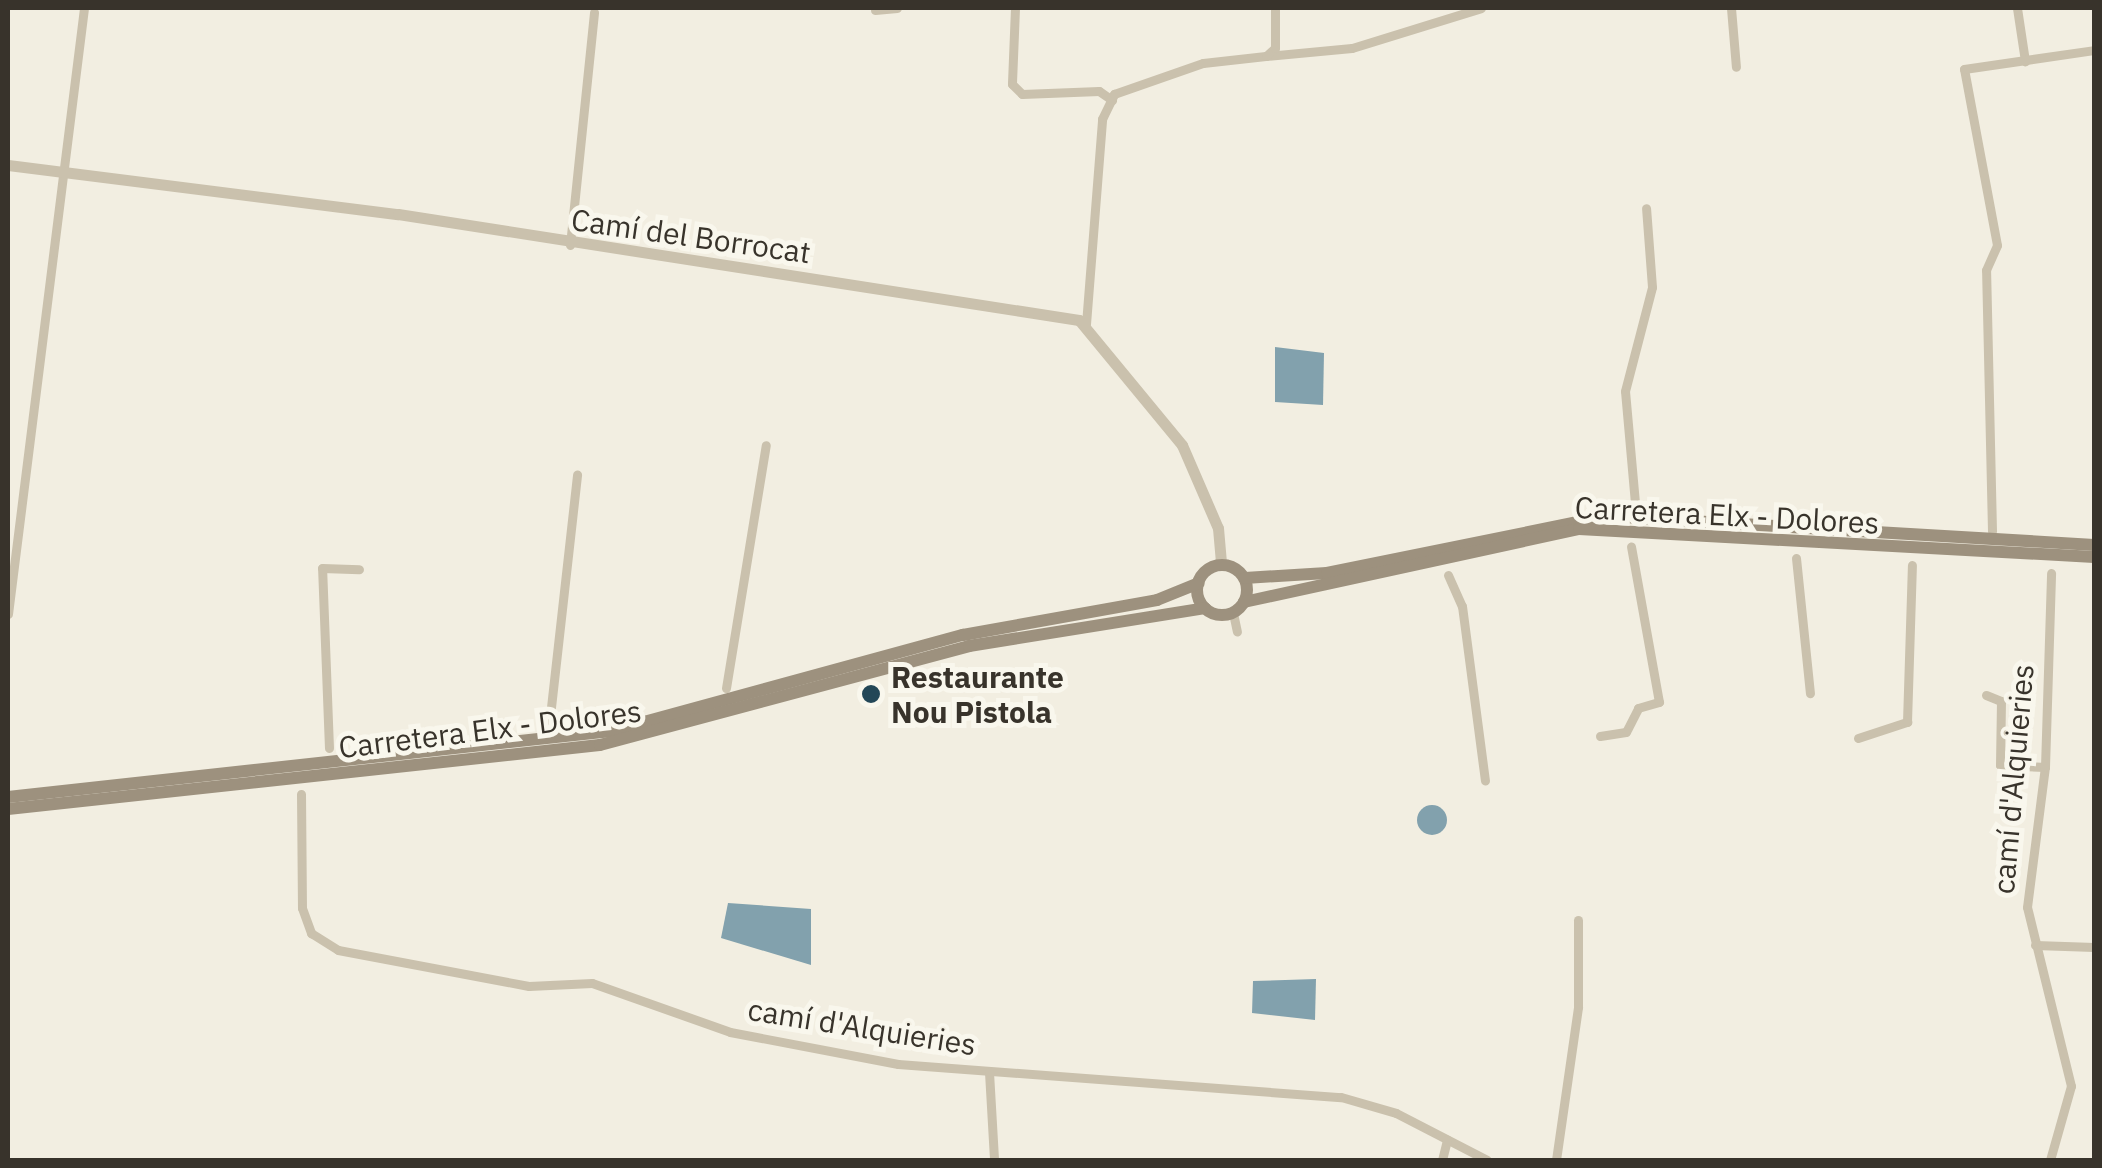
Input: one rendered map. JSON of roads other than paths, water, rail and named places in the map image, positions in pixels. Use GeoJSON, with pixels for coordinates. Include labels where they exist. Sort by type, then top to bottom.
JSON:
{"type":"FeatureCollection","features":[{"type":"Feature","properties":{"kind":"main road","name":"Carretera Elx - Dolores"},"geometry":{"type":"LineString","coordinates":[[1244,578],[1327,573],[1550,520],[1607,516],[2094,545]]}},
{"type":"Feature","properties":{"kind":"main road","name":"Carretera Elx - Dolores"},"geometry":{"type":"LineString","coordinates":[[1244,602],[1579,529],[2094,557]]}},
{"type":"Feature","properties":{"kind":"main road"},"geometry":{"type":"LineString","coordinates":[[1222,565],[1244,578],[1244,602],[1233,613],[1206,608],[1199,584],[1222,565]]}},
{"type":"Feature","properties":{"kind":"main road","name":"Carretera Elx - Dolores"},"geometry":{"type":"LineString","coordinates":[[8,797],[612,731],[962,635],[1157,600],[1199,584]]}},
{"type":"Feature","properties":{"kind":"main road","name":"Carretera Elx - Dolores"},"geometry":{"type":"LineString","coordinates":[[8,809],[600,745],[969,646],[1206,608]]}},
{"type":"Feature","properties":{"kind":"street"},"geometry":{"type":"LineString","coordinates":[[8,614],[84,8]]}},
{"type":"Feature","properties":{"kind":"street"},"geometry":{"type":"LineString","coordinates":[[875,10],[896,8]]}},
{"type":"Feature","properties":{"kind":"street"},"geometry":{"type":"LineString","coordinates":[[1015,8],[1012,84],[1022,94],[1099,91],[1112,100]]}},
{"type":"Feature","properties":{"kind":"street"},"geometry":{"type":"LineString","coordinates":[[1266,56],[1275,48],[1276,8]]}},
{"type":"Feature","properties":{"kind":"street"},"geometry":{"type":"LineString","coordinates":[[1222,565],[1218,528],[1182,445],[1086,324],[1102,119],[1112,100],[1203,62],[1352,48],[1482,8]]}},
{"type":"Feature","properties":{"kind":"street"},"geometry":{"type":"LineString","coordinates":[[1731,8],[1736,67]]}},
{"type":"Feature","properties":{"kind":"street"},"geometry":{"type":"LineString","coordinates":[[2017,8],[2025,61]]}},
{"type":"Feature","properties":{"kind":"street"},"geometry":{"type":"LineString","coordinates":[[570,245],[594,12]]}},
{"type":"Feature","properties":{"kind":"street"},"geometry":{"type":"LineString","coordinates":[[1992,530],[1986,270],[1997,245],[1964,68],[2094,50]]}},
{"type":"Feature","properties":{"kind":"street","name":"Camí del Borrocat"},"geometry":{"type":"LineString","coordinates":[[8,165],[398,214],[570,245],[1086,324]]}},
{"type":"Feature","properties":{"kind":"street"},"geometry":{"type":"LineString","coordinates":[[1634,503],[1625,392],[1652,287],[1646,208]]}},
{"type":"Feature","properties":{"kind":"street"},"geometry":{"type":"LineString","coordinates":[[726,688],[766,445]]}},
{"type":"Feature","properties":{"kind":"street"},"geometry":{"type":"LineString","coordinates":[[549,724],[578,476]]}},
{"type":"Feature","properties":{"kind":"street"},"geometry":{"type":"LineString","coordinates":[[1600,736],[1626,732],[1638,708],[1660,702],[1632,547]]}},
{"type":"Feature","properties":{"kind":"street"},"geometry":{"type":"LineString","coordinates":[[1796,558],[1810,692]]}},
{"type":"Feature","properties":{"kind":"street"},"geometry":{"type":"LineString","coordinates":[[1858,738],[1907,722],[1912,565]]}},
{"type":"Feature","properties":{"kind":"street"},"geometry":{"type":"LineString","coordinates":[[329,748],[322,568],[359,569]]}},
{"type":"Feature","properties":{"kind":"street","name":"camí d'Alquieries"},"geometry":{"type":"LineString","coordinates":[[2050,1160],[2072,1086],[2027,906],[2045,767],[2051,573]]}},
{"type":"Feature","properties":{"kind":"street"},"geometry":{"type":"LineString","coordinates":[[1448,575],[1462,606],[1486,780]]}},
{"type":"Feature","properties":{"kind":"street"},"geometry":{"type":"LineString","coordinates":[[1233,613],[1238,632]]}},
{"type":"Feature","properties":{"kind":"street"},"geometry":{"type":"LineString","coordinates":[[1986,695],[2001,701],[2000,764],[2045,767]]}},
{"type":"Feature","properties":{"kind":"street","name":"camí d'Alquieries"},"geometry":{"type":"LineString","coordinates":[[302,794],[302,908],[311,933],[338,950],[530,986],[592,983],[803,1049],[989,1072],[1341,1097],[1487,1160]]}},
{"type":"Feature","properties":{"kind":"street"},"geometry":{"type":"LineString","coordinates":[[1556,1160],[1578,1007],[1578,920]]}},
{"type":"Feature","properties":{"kind":"street"},"geometry":{"type":"LineString","coordinates":[[2034,945],[2094,947]]}},
{"type":"Feature","properties":{"kind":"street"},"geometry":{"type":"LineString","coordinates":[[989,1072],[994,1160]]}},
{"type":"Feature","properties":{"kind":"street"},"geometry":{"type":"LineString","coordinates":[[1442,1160],[1447,1140]]}},
{"type":"Feature","properties":{"kind":"water"},"geometry":{"type":"Polygon","coordinates":[[[1275,347],[1324,353],[1323,405],[1275,402],[1275,347]]]}},
{"type":"Feature","properties":{"kind":"water"},"geometry":{"type":"Polygon","coordinates":[[[1432,805],[1443,809],[1447,820],[1443,831],[1432,835],[1421,831],[1417,820],[1421,809],[1432,805]]]}},
{"type":"Feature","properties":{"kind":"water"},"geometry":{"type":"Polygon","coordinates":[[[728,903],[811,909],[811,965],[721,938],[728,903]]]}},
{"type":"Feature","properties":{"kind":"water"},"geometry":{"type":"Polygon","coordinates":[[[1316,979],[1315,1020],[1252,1013],[1253,981],[1316,979]]]}},
{"type":"Feature","properties":{"kind":"place","name":"Restaurante Nou Pistola"},"geometry":{"type":"Point","coordinates":[871,694]}}]}
